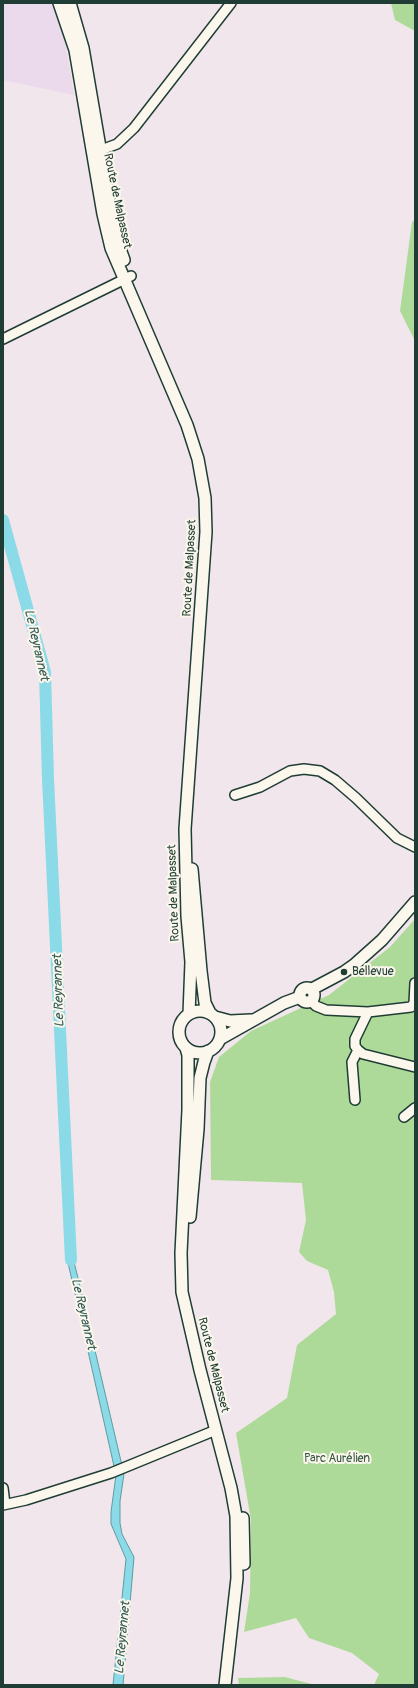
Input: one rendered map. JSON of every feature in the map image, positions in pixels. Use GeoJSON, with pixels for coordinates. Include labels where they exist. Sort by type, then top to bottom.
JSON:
{"type":"FeatureCollection","features":[{"type":"Feature","properties":{"kind":"main road","name":"Route de Malpasset"},"geometry":{"type":"LineString","coordinates":[[59,3],[75,50],[103,214],[111,248],[127,278],[195,423],[205,457],[211,496],[213,532],[212,559],[192,827],[195,914],[205,1003],[212,1015]]}},
{"type":"Feature","properties":{"kind":"main road","name":"Route de Malpasset"},"geometry":{"type":"LineString","coordinates":[[70,3],[83,48],[111,212],[127,278],[188,425],[198,459],[205,498],[206,532],[184,829],[187,916],[191,962],[189,1014]]}},
{"type":"Feature","properties":{"kind":"main road"},"geometry":{"type":"LineString","coordinates":[[255,1019],[242,1022],[230,1021],[196,1011],[189,1014],[180,1025],[180,1039],[186,1048],[192,1052],[200,1053],[208,1051],[215,1046],[220,1039],[284,1003],[300,997],[303,1001],[307,1002],[312,995],[354,965],[382,940],[415,902]]}},
{"type":"Feature","properties":{"kind":"main road"},"geometry":{"type":"LineString","coordinates":[[212,1015],[220,1024],[220,1039]]}},
{"type":"Feature","properties":{"kind":"main road","name":"Route de Malpasset"},"geometry":{"type":"LineString","coordinates":[[186,1048],[188,1055],[188,1110],[181,1260],[182,1292],[189,1326],[231,1488],[236,1516],[237,1578],[232,1643],[231,1685]]}},
{"type":"Feature","properties":{"kind":"main road","name":"Route de Malpasset"},"geometry":{"type":"LineString","coordinates":[[208,1051],[200,1078],[198,1129],[190,1222],[188,1266],[193,1314],[234,1469],[244,1525],[244,1580],[224,1685]]}},
{"type":"Feature","properties":{"kind":"street"},"geometry":{"type":"LineString","coordinates":[[101,150],[117,144],[134,128],[231,3]]}},
{"type":"Feature","properties":{"kind":"street"},"geometry":{"type":"LineString","coordinates":[[3,339],[127,278]]}},
{"type":"Feature","properties":{"kind":"street"},"geometry":{"type":"LineString","coordinates":[[235,795],[266,784],[290,771],[304,768],[320,771],[335,780],[356,798],[397,838],[415,847]]}},
{"type":"Feature","properties":{"kind":"street"},"geometry":{"type":"LineString","coordinates":[[312,995],[316,1006],[326,1010],[368,1012],[411,1007],[414,1003],[415,983]]}},
{"type":"Feature","properties":{"kind":"street"},"geometry":{"type":"LineString","coordinates":[[368,1012],[355,1039],[355,1046],[358,1050],[363,1054],[415,1067]]}},
{"type":"Feature","properties":{"kind":"street"},"geometry":{"type":"LineString","coordinates":[[355,1100],[352,1062],[358,1050]]}},
{"type":"Feature","properties":{"kind":"street"},"geometry":{"type":"LineString","coordinates":[[404,1117],[415,1108]]}},
{"type":"Feature","properties":{"kind":"street"},"geometry":{"type":"LineString","coordinates":[[3,1488],[4,1505],[26,1500],[111,1473],[216,1430]]}},
{"type":"Feature","properties":{"kind":"shaded area"},"geometry":{"type":"Polygon","coordinates":[[[3,3],[51,3],[64,36],[74,95],[3,80],[3,3]]]}},
{"type":"Feature","properties":{"kind":"green space"},"geometry":{"type":"Polygon","coordinates":[[[391,3],[415,3],[415,31],[395,20],[391,3]]]}},
{"type":"Feature","properties":{"kind":"green space"},"geometry":{"type":"Polygon","coordinates":[[[415,219],[415,341],[400,311],[412,222],[415,219]]]}},
{"type":"Feature","properties":{"kind":"green space","name":"Parc Aurélien"},"geometry":{"type":"Polygon","coordinates":[[[415,919],[415,1685],[374,1685],[379,1674],[352,1653],[309,1638],[296,1618],[244,1632],[250,1593],[251,1520],[236,1433],[287,1398],[297,1345],[336,1314],[334,1292],[328,1270],[307,1261],[299,1252],[306,1220],[302,1183],[211,1180],[210,1082],[219,1057],[251,1031],[329,995],[390,947],[415,919]]]}},
{"type":"Feature","properties":{"kind":"green space"},"geometry":{"type":"Polygon","coordinates":[[[285,1677],[315,1685],[239,1685],[238,1678],[285,1677]]]}},
{"type":"Feature","properties":{"kind":"water","name":"Le Reyrannet"},"geometry":{"type":"Polygon","coordinates":[[[68,1244],[72,1244],[71,1250],[124,1474],[120,1501],[120,1523],[122,1534],[134,1557],[123,1685],[113,1685],[126,1559],[111,1524],[111,1512],[116,1475],[66,1254],[68,1244]]]}},
{"type":"Feature","properties":{"kind":"waterway","name":"Le Reyrannet"},"geometry":{"type":"LineString","coordinates":[[3,520],[45,672],[48,779],[71,1260]]}},
{"type":"Feature","properties":{"kind":"place","name":"Bellevue"},"geometry":{"type":"Point","coordinates":[344,972]}}]}
